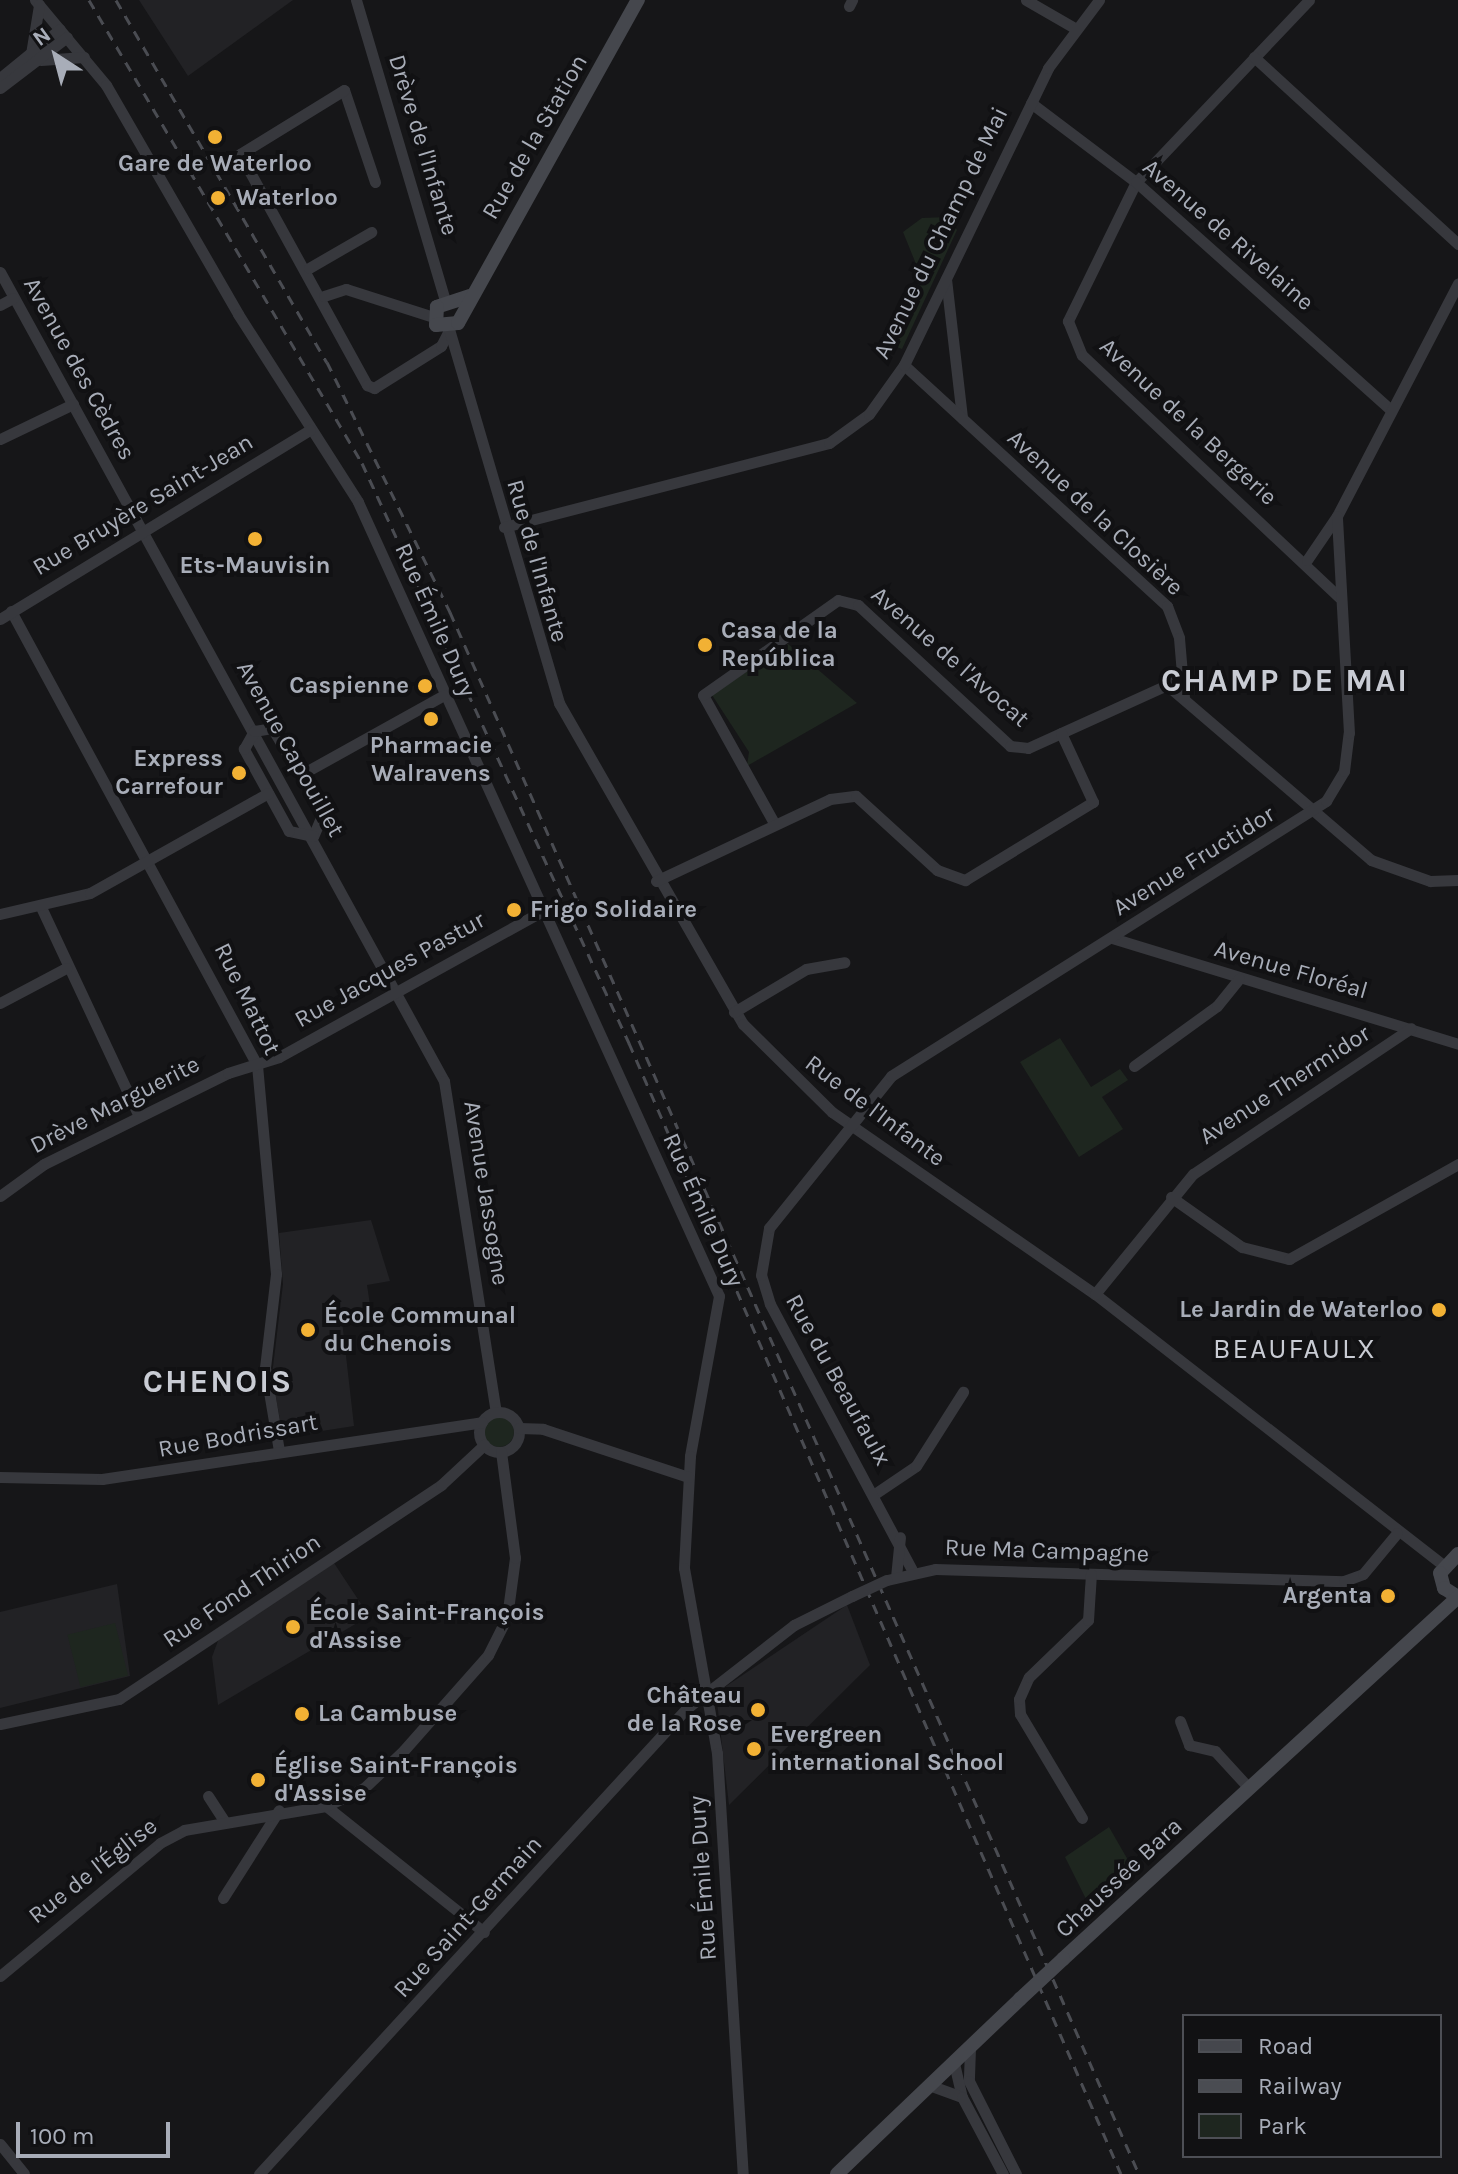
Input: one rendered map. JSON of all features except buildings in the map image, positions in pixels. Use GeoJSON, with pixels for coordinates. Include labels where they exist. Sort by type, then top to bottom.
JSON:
{"type":"FeatureCollection","features":[{"type":"Feature","properties":{"kind":"main road","name":"Rue de la Station"},"geometry":{"type":"LineString","coordinates":[[460,318],[638,0]]}},
{"type":"Feature","properties":{"kind":"main road"},"geometry":{"type":"LineString","coordinates":[[446,303],[460,318],[449,329],[433,317],[446,303],[470,296]]}},
{"type":"Feature","properties":{"kind":"main road"},"geometry":{"type":"LineString","coordinates":[[1458,1554],[1443,1565],[1444,1588],[1458,1597]]}},
{"type":"Feature","properties":{"kind":"main road","name":"Chaussée Bara"},"geometry":{"type":"LineString","coordinates":[[1433,1616],[1444,1588]]}},
{"type":"Feature","properties":{"kind":"main road","name":"Chaussée Bara"},"geometry":{"type":"LineString","coordinates":[[844,2171],[1020,1999],[1433,1616],[1458,1597]]}},
{"type":"Feature","properties":{"kind":"street","name":"Drève de l'Infante"},"geometry":{"type":"LineString","coordinates":[[356,0],[446,303]]}},
{"type":"Feature","properties":{"kind":"street"},"geometry":{"type":"LineString","coordinates":[[1026,0],[1073,27]]}},
{"type":"Feature","properties":{"kind":"street","name":"Avenue du Champ de Mai"},"geometry":{"type":"LineString","coordinates":[[504,527],[829,443],[869,414],[904,365],[1031,103],[1073,27],[1099,0]]}},
{"type":"Feature","properties":{"kind":"street","name":"Avenue de la Bergerie"},"geometry":{"type":"LineString","coordinates":[[1309,0],[1136,182],[1073,308],[1073,344],[1307,560],[1339,597]]}},
{"type":"Feature","properties":{"kind":"street"},"geometry":{"type":"LineString","coordinates":[[34,58],[37,2]]}},
{"type":"Feature","properties":{"kind":"street","name":"Rue Émile Dury"},"geometry":{"type":"LineString","coordinates":[[37,2],[84,57],[310,430],[358,502],[719,1296],[688,1477],[684,1568],[708,1688],[743,2174]]}},
{"type":"Feature","properties":{"kind":"street"},"geometry":{"type":"LineString","coordinates":[[0,88],[64,33]]}},
{"type":"Feature","properties":{"kind":"street"},"geometry":{"type":"LineString","coordinates":[[0,78],[34,58],[84,57]]}},
{"type":"Feature","properties":{"kind":"street"},"geometry":{"type":"LineString","coordinates":[[1254,57],[1423,218],[1454,233],[1458,244]]}},
{"type":"Feature","properties":{"kind":"street"},"geometry":{"type":"LineString","coordinates":[[375,182],[344,90],[240,154],[324,296],[325,314],[357,369],[374,388],[441,346],[449,329]]}},
{"type":"Feature","properties":{"kind":"street","name":"Avenue de Rivelaine"},"geometry":{"type":"LineString","coordinates":[[1031,103],[1136,182],[1390,409]]}},
{"type":"Feature","properties":{"kind":"street"},"geometry":{"type":"LineString","coordinates":[[309,268],[371,232]]}},
{"type":"Feature","properties":{"kind":"street","name":"Avenue des Cèdres"},"geometry":{"type":"LineString","coordinates":[[0,272],[144,530]]}},
{"type":"Feature","properties":{"kind":"street"},"geometry":{"type":"LineString","coordinates":[[946,279],[962,418]]}},
{"type":"Feature","properties":{"kind":"street","name":"Avenue Fructidor"},"geometry":{"type":"LineString","coordinates":[[1307,560],[1337,516],[1390,409],[1458,284]]}},
{"type":"Feature","properties":{"kind":"street"},"geometry":{"type":"LineString","coordinates":[[324,296],[346,289],[433,317]]}},
{"type":"Feature","properties":{"kind":"street"},"geometry":{"type":"LineString","coordinates":[[0,305],[13,298]]}},
{"type":"Feature","properties":{"kind":"street","name":"Rue de l'Infante"},"geometry":{"type":"LineString","coordinates":[[449,329],[504,527],[559,703],[656,881],[734,1012],[801,1086],[850,1125],[1095,1294],[1397,1533],[1443,1565]]}},
{"type":"Feature","properties":{"kind":"street","name":"Avenue de la Closière"},"geometry":{"type":"LineString","coordinates":[[904,365],[1167,606],[1182,671],[1184,698]]}},
{"type":"Feature","properties":{"kind":"street"},"geometry":{"type":"LineString","coordinates":[[0,439],[73,404]]}},
{"type":"Feature","properties":{"kind":"street","name":"Rue Bruyère Saint-Jean"},"geometry":{"type":"LineString","coordinates":[[0,619],[310,430]]}},
{"type":"Feature","properties":{"kind":"street","name":"Avenue Fructidor"},"geometry":{"type":"LineString","coordinates":[[850,1125],[891,1076],[1314,812],[1337,786],[1348,752],[1337,516]]}},
{"type":"Feature","properties":{"kind":"street","name":"Avenue Capouillet"},"geometry":{"type":"LineString","coordinates":[[144,530],[397,991]]}},
{"type":"Feature","properties":{"kind":"street","name":"Avenue de l'Avocat"},"geometry":{"type":"LineString","coordinates":[[774,823],[703,695],[838,600],[858,605],[1010,746],[1028,748],[1167,685],[1182,671]]}},
{"type":"Feature","properties":{"kind":"street","name":"Rue Mattot"},"geometry":{"type":"LineString","coordinates":[[11,611],[257,1065],[276,1274],[265,1368],[279,1451]]}},
{"type":"Feature","properties":{"kind":"street"},"geometry":{"type":"LineString","coordinates":[[1167,685],[1371,860],[1430,881],[1458,880]]}},
{"type":"Feature","properties":{"kind":"street"},"geometry":{"type":"LineString","coordinates":[[302,774],[444,695]]}},
{"type":"Feature","properties":{"kind":"street"},"geometry":{"type":"LineString","coordinates":[[254,731],[280,735],[302,774],[323,813],[313,836],[289,831],[244,749],[254,731]]}},
{"type":"Feature","properties":{"kind":"street"},"geometry":{"type":"LineString","coordinates":[[656,881],[774,823],[836,797],[856,796],[937,870],[965,880],[1093,802],[1061,733]]}},
{"type":"Feature","properties":{"kind":"street"},"geometry":{"type":"LineString","coordinates":[[0,914],[90,893],[268,793]]}},
{"type":"Feature","properties":{"kind":"street"},"geometry":{"type":"LineString","coordinates":[[40,905],[66,968],[139,1116]]}},
{"type":"Feature","properties":{"kind":"street","name":"Rue Jacques Pastur"},"geometry":{"type":"LineString","coordinates":[[257,1065],[542,911]]}},
{"type":"Feature","properties":{"kind":"street","name":"Avenue Floréal"},"geometry":{"type":"LineString","coordinates":[[1112,938],[1458,1044]]}},
{"type":"Feature","properties":{"kind":"street"},"geometry":{"type":"LineString","coordinates":[[734,1012],[806,969],[844,962]]}},
{"type":"Feature","properties":{"kind":"street"},"geometry":{"type":"LineString","coordinates":[[0,1003],[66,968]]}},
{"type":"Feature","properties":{"kind":"street"},"geometry":{"type":"LineString","coordinates":[[1134,1066],[1217,1006],[1239,979]]}},
{"type":"Feature","properties":{"kind":"street","name":"Avenue Jassogne"},"geometry":{"type":"LineString","coordinates":[[397,991],[437,1063],[453,1112],[496,1412]]}},
{"type":"Feature","properties":{"kind":"street","name":"Avenue Thermidor"},"geometry":{"type":"LineString","coordinates":[[1095,1294],[1171,1197],[1237,1139],[1411,1028]]}},
{"type":"Feature","properties":{"kind":"street","name":"Drève Marguerite"},"geometry":{"type":"LineString","coordinates":[[1,1191],[139,1116],[257,1065]]}},
{"type":"Feature","properties":{"kind":"street","name":"Rue du Beaufaulx"},"geometry":{"type":"LineString","coordinates":[[850,1125],[779,1210],[761,1275],[900,1536],[912,1570]]}},
{"type":"Feature","properties":{"kind":"street"},"geometry":{"type":"LineString","coordinates":[[1171,1197],[1242,1247],[1289,1259],[1458,1164]]}},
{"type":"Feature","properties":{"kind":"street"},"geometry":{"type":"LineString","coordinates":[[876,1493],[916,1466],[963,1392]]}},
{"type":"Feature","properties":{"kind":"street"},"geometry":{"type":"LineString","coordinates":[[501,1452],[484,1445],[482,1422],[496,1412],[519,1428],[543,1429],[688,1477]]}},
{"type":"Feature","properties":{"kind":"street","name":"Rue Bodrissart"},"geometry":{"type":"LineString","coordinates":[[0,1477],[102,1479],[482,1422]]}},
{"type":"Feature","properties":{"kind":"street"},"geometry":{"type":"LineString","coordinates":[[501,1452],[514,1445],[519,1428]]}},
{"type":"Feature","properties":{"kind":"street","name":"Rue Fond Thirion"},"geometry":{"type":"LineString","coordinates":[[0,1724],[119,1699],[441,1485],[484,1445]]}},
{"type":"Feature","properties":{"kind":"street"},"geometry":{"type":"LineString","coordinates":[[484,1932],[326,1806],[385,1769],[500,1635],[515,1580],[501,1452]]}},
{"type":"Feature","properties":{"kind":"street","name":"Rue Ma Campagne"},"geometry":{"type":"LineString","coordinates":[[708,1688],[794,1625],[912,1570],[1344,1581],[1363,1574],[1397,1533]]}},
{"type":"Feature","properties":{"kind":"street"},"geometry":{"type":"LineString","coordinates":[[892,1578],[900,1536]]}},
{"type":"Feature","properties":{"kind":"street"},"geometry":{"type":"LineString","coordinates":[[1082,1818],[1020,1714],[1019,1699],[1029,1677],[1088,1620],[1091,1574]]}},
{"type":"Feature","properties":{"kind":"street","name":"Rue Saint-Germain"},"geometry":{"type":"LineString","coordinates":[[259,2174],[708,1688]]}},
{"type":"Feature","properties":{"kind":"street"},"geometry":{"type":"LineString","coordinates":[[1180,1721],[1189,1745],[1215,1751],[1248,1787]]}},
{"type":"Feature","properties":{"kind":"street"},"geometry":{"type":"LineString","coordinates":[[208,1796],[225,1822]]}},
{"type":"Feature","properties":{"kind":"street","name":"Rue de l'Église"},"geometry":{"type":"LineString","coordinates":[[0,1976],[160,1843],[225,1822],[279,1810],[326,1806]]}},
{"type":"Feature","properties":{"kind":"street"},"geometry":{"type":"LineString","coordinates":[[223,1898],[279,1810]]}},
{"type":"Feature","properties":{"kind":"street"},"geometry":{"type":"LineString","coordinates":[[970,2048],[969,2081],[1016,2174]]}},
{"type":"Feature","properties":{"kind":"street"},"geometry":{"type":"LineString","coordinates":[[954,2063],[962,2097],[1003,2174]]}},
{"type":"Feature","properties":{"kind":"street"},"geometry":{"type":"LineString","coordinates":[[929,2085],[962,2097]]}},
{"type":"Feature","properties":{"kind":"street"},"geometry":{"type":"LineString","coordinates":[[0,2144],[24,2174]]}},
{"type":"Feature","properties":{"kind":"shaded area"},"geometry":{"type":"Polygon","coordinates":[[[139,0],[293,0],[188,76],[139,0]]]}},
{"type":"Feature","properties":{"kind":"shaded area","name":"École Communal du Chenois"},"geometry":{"type":"Polygon","coordinates":[[[371,1220],[390,1281],[367,1285],[372,1318],[342,1321],[354,1426],[283,1437],[272,1375],[283,1284],[279,1233],[371,1220]]]}},
{"type":"Feature","properties":{"kind":"shaded area","name":"École Saint-François d'Assise"},"geometry":{"type":"Polygon","coordinates":[[[334,1563],[369,1616],[218,1705],[212,1657],[219,1638],[334,1563]]]}},
{"type":"Feature","properties":{"kind":"shaded area"},"geometry":{"type":"Polygon","coordinates":[[[117,1584],[130,1676],[0,1708],[0,1612],[117,1584]]]}},
{"type":"Feature","properties":{"kind":"shaded area","name":"Evergreen international School"},"geometry":{"type":"Polygon","coordinates":[[[847,1605],[870,1665],[729,1805],[716,1693],[847,1605]]]}},
{"type":"Feature","properties":{"kind":"green space"},"geometry":{"type":"Polygon","coordinates":[[[948,217],[957,230],[902,349],[889,344],[903,326],[899,311],[909,309],[916,264],[903,232],[922,218],[948,217]]]}},
{"type":"Feature","properties":{"kind":"green space"},"geometry":{"type":"Polygon","coordinates":[[[788,644],[857,703],[747,766],[749,752],[712,695],[788,644]]]}},
{"type":"Feature","properties":{"kind":"green space"},"geometry":{"type":"Polygon","coordinates":[[[1060,1038],[1091,1087],[1120,1069],[1128,1080],[1102,1097],[1123,1129],[1079,1157],[1020,1062],[1060,1038]]]}},
{"type":"Feature","properties":{"kind":"green space"},"geometry":{"type":"Polygon","coordinates":[[[499,1417],[509,1422],[514,1432],[509,1442],[499,1447],[489,1442],[484,1432],[489,1422],[499,1417]]]}},
{"type":"Feature","properties":{"kind":"green space"},"geometry":{"type":"Polygon","coordinates":[[[115,1623],[128,1675],[81,1687],[67,1635],[115,1623]]]}},
{"type":"Feature","properties":{"kind":"green space"},"geometry":{"type":"Polygon","coordinates":[[[1109,1827],[1132,1867],[1090,1907],[1065,1857],[1109,1827]]]}},
{"type":"Feature","properties":{"kind":"railway"},"geometry":{"type":"LineString","coordinates":[[89,0],[362,463],[629,1043],[1121,2174]]}},
{"type":"Feature","properties":{"kind":"railway"},"geometry":{"type":"LineString","coordinates":[[116,0],[327,362],[450,612],[1139,2174]]}},
{"type":"Feature","properties":{"kind":"place","name":"Gare de Waterloo"},"geometry":{"type":"Point","coordinates":[215,137]}},
{"type":"Feature","properties":{"kind":"place","name":"Waterloo"},"geometry":{"type":"Point","coordinates":[218,198]}},
{"type":"Feature","properties":{"kind":"place","name":"Ets-Mauvisin"},"geometry":{"type":"Point","coordinates":[255,539]}},
{"type":"Feature","properties":{"kind":"place","name":"Casa de la República"},"geometry":{"type":"Point","coordinates":[705,645]}},
{"type":"Feature","properties":{"kind":"place","name":"Caspienne"},"geometry":{"type":"Point","coordinates":[425,686]}},
{"type":"Feature","properties":{"kind":"place","name":"Pharmacie Walravens"},"geometry":{"type":"Point","coordinates":[431,719]}},
{"type":"Feature","properties":{"kind":"place","name":"Express Carrefour"},"geometry":{"type":"Point","coordinates":[239,773]}},
{"type":"Feature","properties":{"kind":"place","name":"Frigo Solidaire"},"geometry":{"type":"Point","coordinates":[514,910]}},
{"type":"Feature","properties":{"kind":"place","name":"Le Jardin de Waterloo"},"geometry":{"type":"Point","coordinates":[1439,1310]}},
{"type":"Feature","properties":{"kind":"place","name":"École Communal du Chenois"},"geometry":{"type":"Point","coordinates":[308,1330]}},
{"type":"Feature","properties":{"kind":"place","name":"Argenta"},"geometry":{"type":"Point","coordinates":[1388,1596]}},
{"type":"Feature","properties":{"kind":"place","name":"École Saint-François d'Assise"},"geometry":{"type":"Point","coordinates":[293,1627]}},
{"type":"Feature","properties":{"kind":"place","name":"Château de la Rose"},"geometry":{"type":"Point","coordinates":[758,1710]}},
{"type":"Feature","properties":{"kind":"place","name":"La Cambuse"},"geometry":{"type":"Point","coordinates":[302,1714]}},
{"type":"Feature","properties":{"kind":"place","name":"Evergreen international School"},"geometry":{"type":"Point","coordinates":[754,1749]}},
{"type":"Feature","properties":{"kind":"place","name":"Église Saint-François d'Assise"},"geometry":{"type":"Point","coordinates":[258,1780]}},
{"type":"Feature","properties":{"kind":"district","name":"CHAMP DE MAI"},"geometry":{"type":"Point","coordinates":[1285,681]}},
{"type":"Feature","properties":{"kind":"district","name":"BEAUFAULX"},"geometry":{"type":"Point","coordinates":[1295,1349]}},
{"type":"Feature","properties":{"kind":"district","name":"CHENOIS"},"geometry":{"type":"Point","coordinates":[218,1382]}}]}
